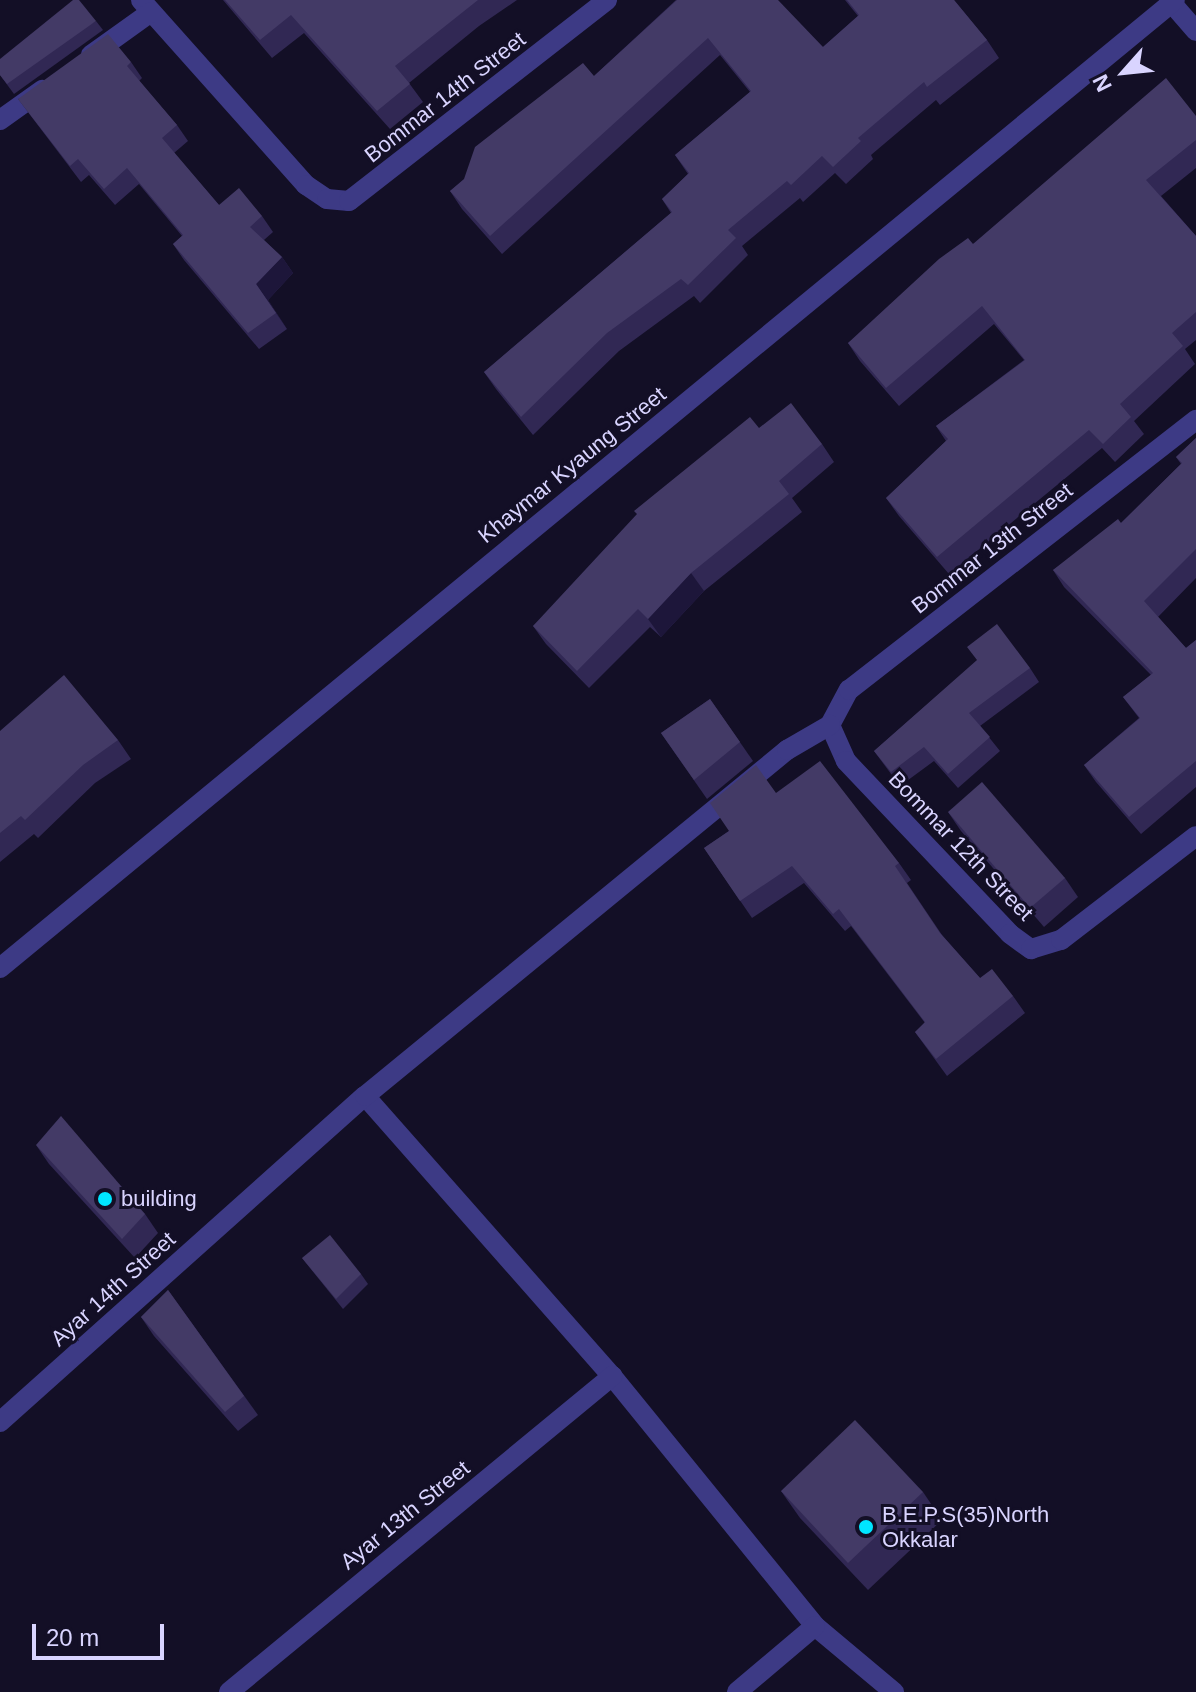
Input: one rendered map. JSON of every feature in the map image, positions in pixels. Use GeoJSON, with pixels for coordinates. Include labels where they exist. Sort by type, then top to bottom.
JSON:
{"type":"FeatureCollection","features":[{"type":"Feature","properties":{"kind":"street","name":"Bommar 14th Street"},"geometry":{"type":"LineString","coordinates":[[146,6],[306,185],[327,199],[349,201],[607,0]]}},
{"type":"Feature","properties":{"kind":"street"},"geometry":{"type":"LineString","coordinates":[[1172,1],[1196,31]]}},
{"type":"Feature","properties":{"kind":"street","name":"Khaymar Kyaung Street"},"geometry":{"type":"LineString","coordinates":[[0,968],[1172,1]]}},
{"type":"Feature","properties":{"kind":"street"},"geometry":{"type":"LineString","coordinates":[[0,120],[69,71],[146,6]]}},
{"type":"Feature","properties":{"kind":"street","name":"Bommar 13th Street"},"geometry":{"type":"LineString","coordinates":[[830,725],[849,690],[1196,420]]}},
{"type":"Feature","properties":{"kind":"street","name":"Bommar 12th Street"},"geometry":{"type":"LineString","coordinates":[[830,725],[846,761],[1010,934],[1031,949],[1072,933],[1196,836]]}},
{"type":"Feature","properties":{"kind":"street","name":"Ayar 14th Street"},"geometry":{"type":"LineString","coordinates":[[0,1422],[365,1096],[787,750],[830,725]]}},
{"type":"Feature","properties":{"kind":"street"},"geometry":{"type":"LineString","coordinates":[[365,1096],[612,1376],[815,1626],[894,1692]]}},
{"type":"Feature","properties":{"kind":"street","name":"Ayar 13th Street"},"geometry":{"type":"LineString","coordinates":[[229,1692],[612,1376]]}},
{"type":"Feature","properties":{"kind":"street"},"geometry":{"type":"LineString","coordinates":[[737,1692],[815,1626]]}},
{"type":"Feature","properties":{"kind":"building"},"geometry":{"type":"Polygon","coordinates":[[[73,0],[79,0],[96,21],[7,84],[0,75],[0,59],[73,0]]]}},
{"type":"Feature","properties":{"kind":"building"},"geometry":{"type":"Polygon","coordinates":[[[225,0],[478,0],[395,66],[410,84],[377,111],[291,15],[260,40],[225,0]]]}},
{"type":"Feature","properties":{"kind":"building"},"geometry":{"type":"Polygon","coordinates":[[[677,0],[778,0],[823,47],[859,15],[847,0],[954,0],[987,40],[927,87],[924,82],[858,138],[861,141],[833,167],[822,156],[791,185],[787,181],[728,230],[736,238],[688,285],[681,279],[607,333],[521,417],[484,372],[672,212],[662,199],[689,173],[675,155],[751,91],[708,38],[490,236],[450,191],[464,179],[475,147],[583,63],[594,76],[677,0]]]}},
{"type":"Feature","properties":{"kind":"building"},"geometry":{"type":"Polygon","coordinates":[[[108,34],[131,62],[127,66],[177,125],[162,138],[219,205],[239,188],[262,216],[250,227],[282,257],[256,284],[276,313],[248,333],[173,244],[183,235],[127,168],[104,189],[78,159],[70,166],[18,99],[108,34]]]}},
{"type":"Feature","properties":{"kind":"building"},"geometry":{"type":"Polygon","coordinates":[[[1166,78],[1196,116],[1196,140],[1146,180],[1196,236],[1196,312],[1172,333],[1183,346],[1120,404],[1131,417],[1103,444],[1089,430],[937,557],[886,498],[948,439],[936,426],[1025,360],[982,306],[886,388],[848,343],[939,259],[968,238],[973,244],[1166,78]]]}},
{"type":"Feature","properties":{"kind":"building"},"geometry":{"type":"Polygon","coordinates":[[[791,403],[822,444],[779,481],[789,494],[691,573],[648,619],[638,609],[577,671],[533,626],[637,514],[634,511],[750,417],[759,428],[791,403]]]}},
{"type":"Feature","properties":{"kind":"building"},"geometry":{"type":"Polygon","coordinates":[[[1196,438],[1196,549],[1144,601],[1186,648],[1196,640],[1196,761],[1129,817],[1084,765],[1140,718],[1123,697],[1153,673],[1053,570],[1118,519],[1121,523],[1182,463],[1176,457],[1196,438]]]}},
{"type":"Feature","properties":{"kind":"building"},"geometry":{"type":"Polygon","coordinates":[[[997,624],[1030,668],[969,713],[990,737],[948,774],[924,747],[891,772],[874,751],[977,660],[967,647],[997,624]]]}},
{"type":"Feature","properties":{"kind":"building"},"geometry":{"type":"Polygon","coordinates":[[[64,675],[118,740],[83,765],[25,820],[21,816],[0,833],[0,731],[64,675]]]}},
{"type":"Feature","properties":{"kind":"building"},"geometry":{"type":"Polygon","coordinates":[[[710,699],[740,742],[694,780],[661,733],[710,699]]]}},
{"type":"Feature","properties":{"kind":"building"},"geometry":{"type":"Polygon","coordinates":[[[820,761],[899,863],[895,866],[940,933],[980,978],[992,969],[1013,996],[936,1059],[915,1032],[925,1022],[839,909],[833,914],[792,866],[740,901],[704,848],[729,831],[710,803],[756,765],[776,793],[820,761]]]}},
{"type":"Feature","properties":{"kind":"building"},"geometry":{"type":"Polygon","coordinates":[[[982,782],[1065,878],[1030,908],[948,812],[982,782]]]}},
{"type":"Feature","properties":{"kind":"building","name":"building"},"geometry":{"type":"Polygon","coordinates":[[[61,1116],[145,1214],[122,1239],[36,1145],[61,1116]]]}},
{"type":"Feature","properties":{"kind":"building"},"geometry":{"type":"Polygon","coordinates":[[[330,1235],[361,1274],[336,1299],[302,1258],[330,1235]]]}},
{"type":"Feature","properties":{"kind":"building"},"geometry":{"type":"Polygon","coordinates":[[[168,1290],[244,1396],[225,1412],[141,1317],[168,1290]]]}},
{"type":"Feature","properties":{"kind":"building","name":"B.E.P.S(35)North Okkalar"},"geometry":{"type":"Polygon","coordinates":[[[855,1420],[923,1492],[848,1563],[781,1491],[855,1420]]]}},
{"type":"Feature","properties":{"kind":"place","name":"building"},"geometry":{"type":"Point","coordinates":[105,1199]}},
{"type":"Feature","properties":{"kind":"place","name":"B.E.P.S(35)North Okkalar"},"geometry":{"type":"Point","coordinates":[866,1527]}}]}
